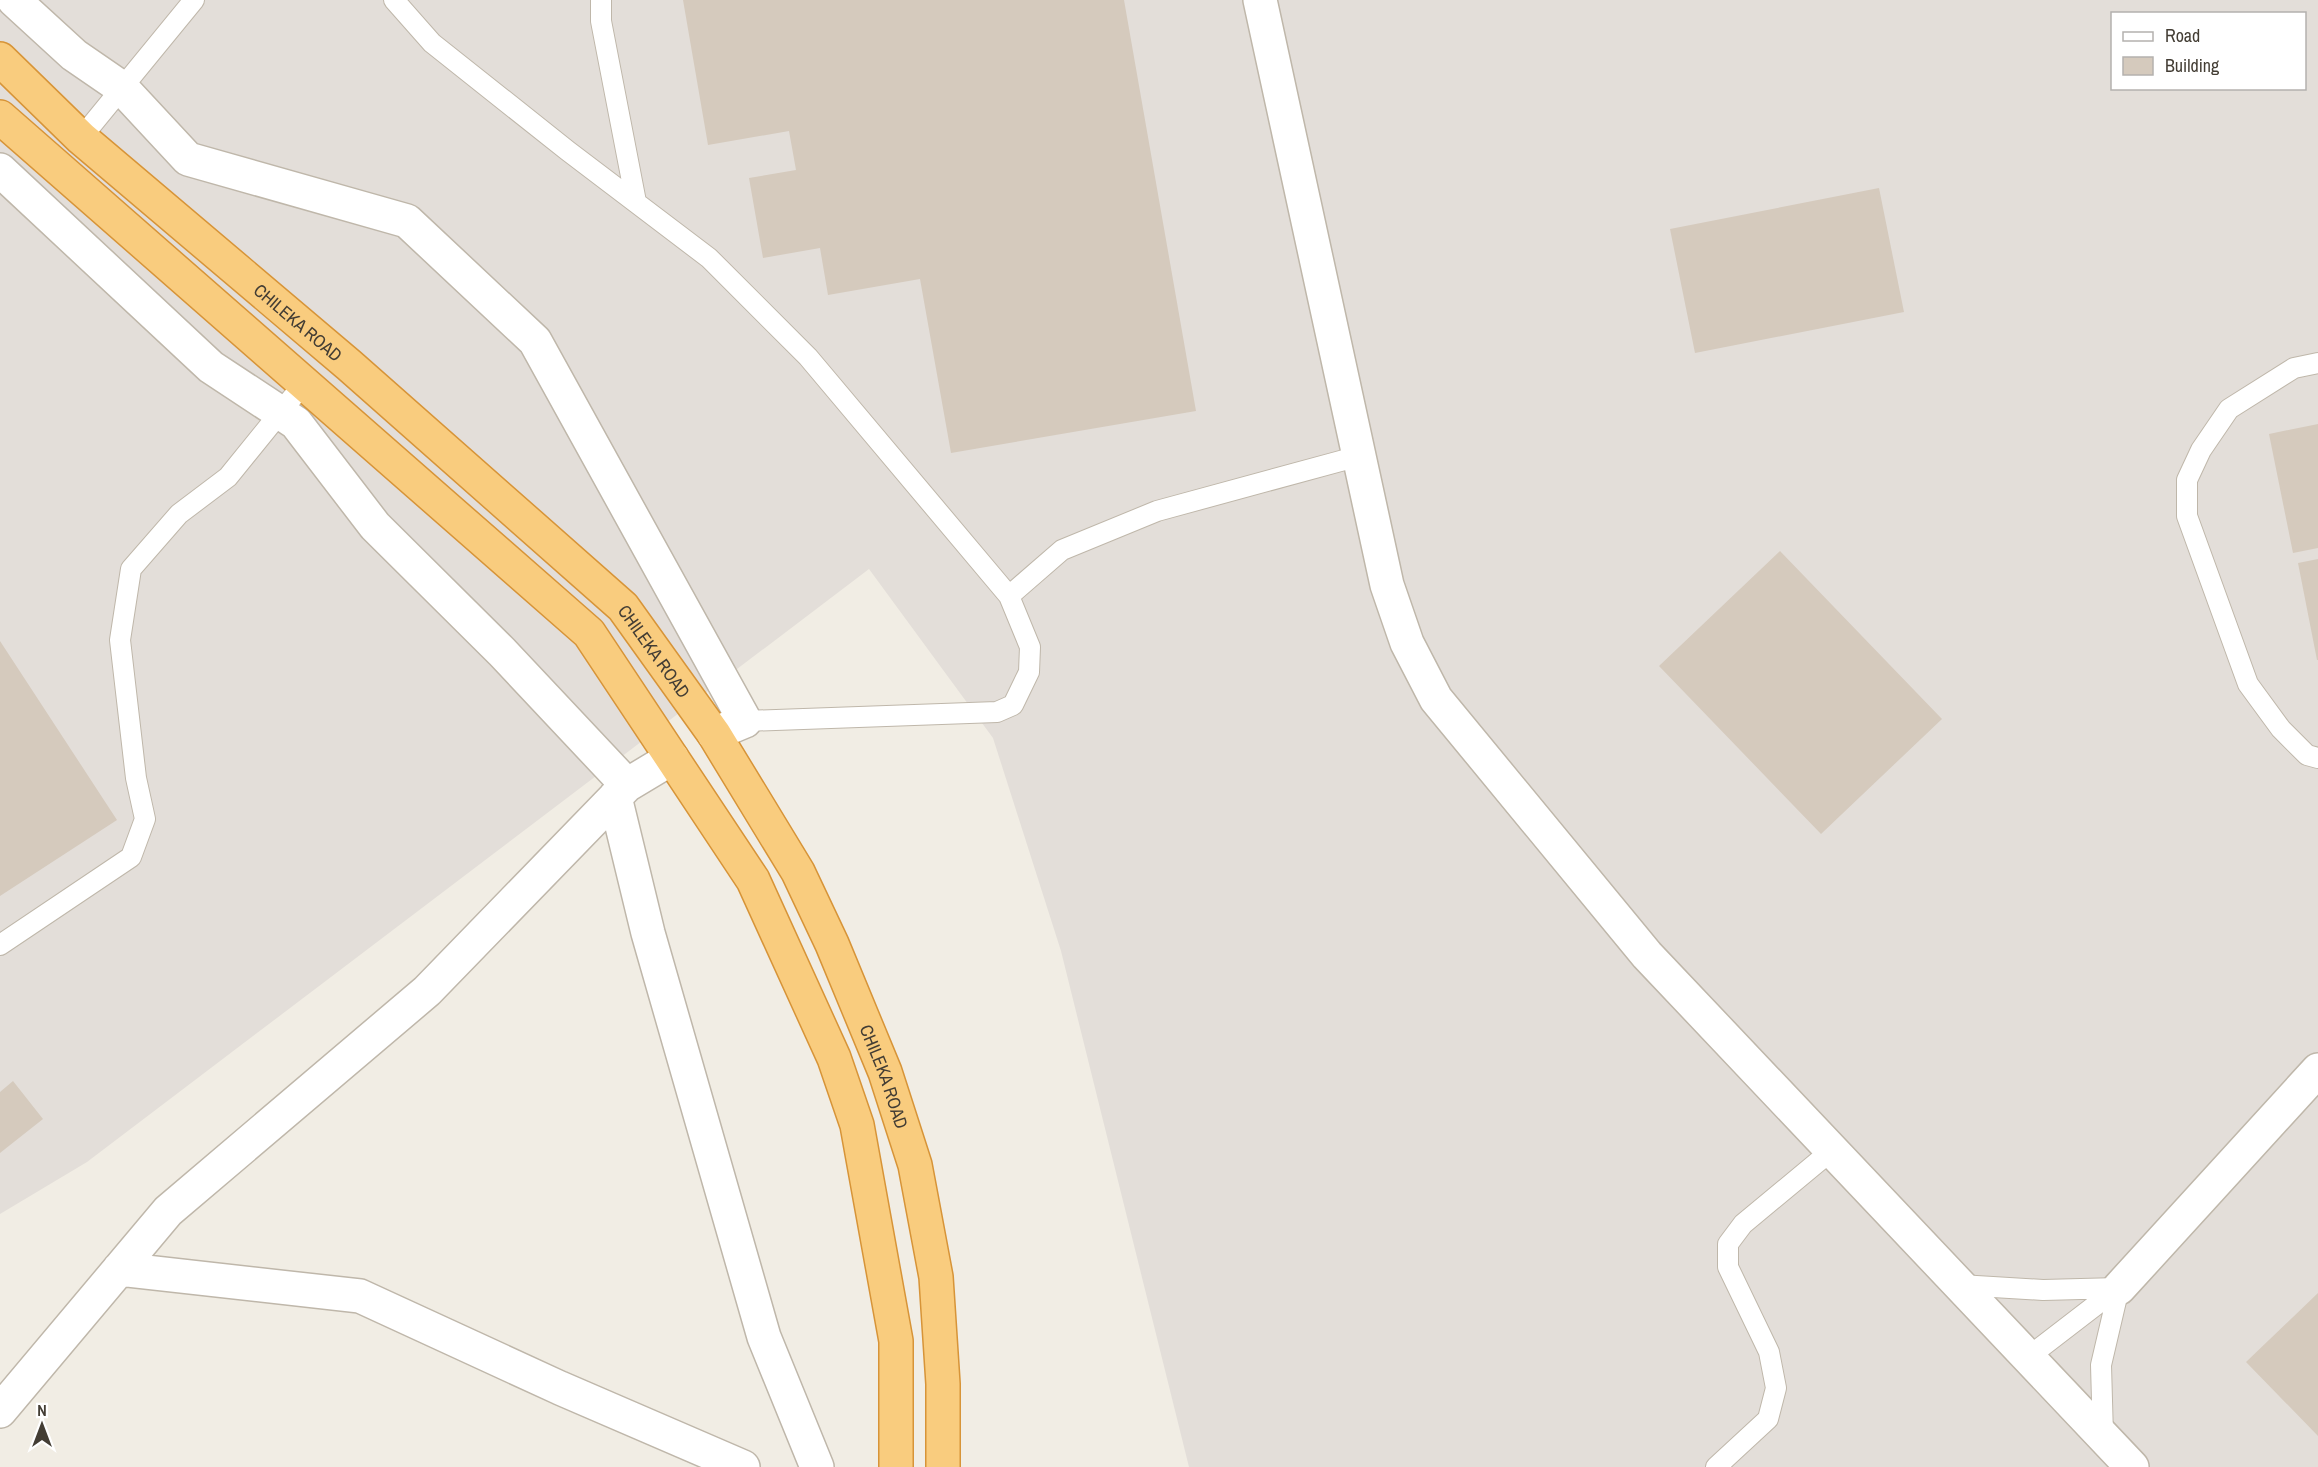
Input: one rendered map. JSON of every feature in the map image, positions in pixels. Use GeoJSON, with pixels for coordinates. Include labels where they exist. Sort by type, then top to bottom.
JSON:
{"type":"FeatureCollection","features":[{"type":"Feature","properties":{"kind":"highway","name":"CHILEKA ROAD"},"geometry":{"type":"LineString","coordinates":[[0,58],[81,138],[349,365],[623,607],[714,734],[798,872],[885,1072],[915,1165],[936,1277],[944,1384],[943,1467]]}},
{"type":"Feature","properties":{"kind":"highway"},"geometry":{"type":"LineString","coordinates":[[0,117],[589,633],[753,880],[834,1058],[856,1125],[896,1341],[896,1467]]}},
{"type":"Feature","properties":{"kind":"street"},"geometry":{"type":"LineString","coordinates":[[14,0],[74,55],[122,88],[188,159],[407,221],[535,341],[745,721],[714,734]]}},
{"type":"Feature","properties":{"kind":"street"},"geometry":{"type":"LineString","coordinates":[[1260,0],[1388,585],[1407,643],[1436,699],[1647,955],[2132,1467]]}},
{"type":"Feature","properties":{"kind":"street"},"geometry":{"type":"LineString","coordinates":[[0,170],[211,367],[296,423],[375,526],[502,652],[621,791],[648,933],[764,1337],[817,1467]]}},
{"type":"Feature","properties":{"kind":"street"},"geometry":{"type":"LineString","coordinates":[[0,1411],[168,1211],[427,991],[621,791],[672,758]]}},
{"type":"Feature","properties":{"kind":"street"},"geometry":{"type":"LineString","coordinates":[[2119,1288],[2318,1070]]}},
{"type":"Feature","properties":{"kind":"street"},"geometry":{"type":"LineString","coordinates":[[119,1269],[360,1296],[560,1388],[743,1467]]}},
{"type":"Feature","properties":{"kind":"lane"},"geometry":{"type":"LineString","coordinates":[[81,138],[194,0]]}},
{"type":"Feature","properties":{"kind":"lane"},"geometry":{"type":"LineString","coordinates":[[394,0],[432,43],[709,258],[808,357],[1009,596],[1030,647],[1029,672],[1013,705],[997,712],[745,721]]}},
{"type":"Feature","properties":{"kind":"lane"},"geometry":{"type":"LineString","coordinates":[[602,0],[601,21],[636,202]]}},
{"type":"Feature","properties":{"kind":"lane"},"geometry":{"type":"LineString","coordinates":[[2318,363],[2294,368],[2229,409],[2200,450],[2187,480],[2187,516],[2248,684],[2281,729],[2307,755],[2318,758]]}},
{"type":"Feature","properties":{"kind":"lane"},"geometry":{"type":"LineString","coordinates":[[0,945],[131,857],[145,819],[136,778],[120,640],[131,569],[179,514],[228,477],[305,382]]}},
{"type":"Feature","properties":{"kind":"lane"},"geometry":{"type":"LineString","coordinates":[[1009,596],[1062,550],[1156,511],[1359,456]]}},
{"type":"Feature","properties":{"kind":"lane"},"geometry":{"type":"LineString","coordinates":[[1716,1467],[1768,1419],[1776,1388],[1769,1352],[1728,1268],[1728,1244],[1743,1224],[1831,1150]]}},
{"type":"Feature","properties":{"kind":"lane"},"geometry":{"type":"LineString","coordinates":[[1959,1285],[2043,1290],[2119,1288]]}},
{"type":"Feature","properties":{"kind":"lane"},"geometry":{"type":"LineString","coordinates":[[2027,1358],[2119,1288]]}},
{"type":"Feature","properties":{"kind":"lane"},"geometry":{"type":"LineString","coordinates":[[2103,1436],[2101,1365],[2119,1288]]}},
{"type":"Feature","properties":{"kind":"shaded area"},"geometry":{"type":"Polygon","coordinates":[[[0,0],[2318,0],[2318,1467],[1189,1467],[1061,951],[993,738],[869,569],[87,1162],[0,1214],[0,0]]]}},
{"type":"Feature","properties":{"kind":"building"},"geometry":{"type":"Polygon","coordinates":[[[683,0],[1124,0],[1196,411],[951,453],[920,279],[828,295],[820,248],[763,258],[749,178],[796,170],[789,131],[708,145],[683,0]]]}},
{"type":"Feature","properties":{"kind":"building"},"geometry":{"type":"Polygon","coordinates":[[[1879,188],[1904,312],[1695,353],[1670,229],[1879,188]]]}},
{"type":"Feature","properties":{"kind":"building"},"geometry":{"type":"Polygon","coordinates":[[[2318,424],[2318,548],[2293,553],[2269,434],[2318,424]]]}},
{"type":"Feature","properties":{"kind":"building"},"geometry":{"type":"Polygon","coordinates":[[[1780,551],[1942,719],[1821,834],[1659,666],[1780,551]]]}},
{"type":"Feature","properties":{"kind":"building"},"geometry":{"type":"Polygon","coordinates":[[[2318,559],[2318,660],[2317,660],[2298,563],[2318,559]]]}},
{"type":"Feature","properties":{"kind":"building"},"geometry":{"type":"Polygon","coordinates":[[[0,641],[117,820],[0,896],[0,641]]]}},
{"type":"Feature","properties":{"kind":"building"},"geometry":{"type":"Polygon","coordinates":[[[13,1081],[43,1119],[0,1153],[0,1092],[13,1081]]]}},
{"type":"Feature","properties":{"kind":"building"},"geometry":{"type":"Polygon","coordinates":[[[2318,1293],[2318,1436],[2246,1362],[2318,1293]]]}}]}
